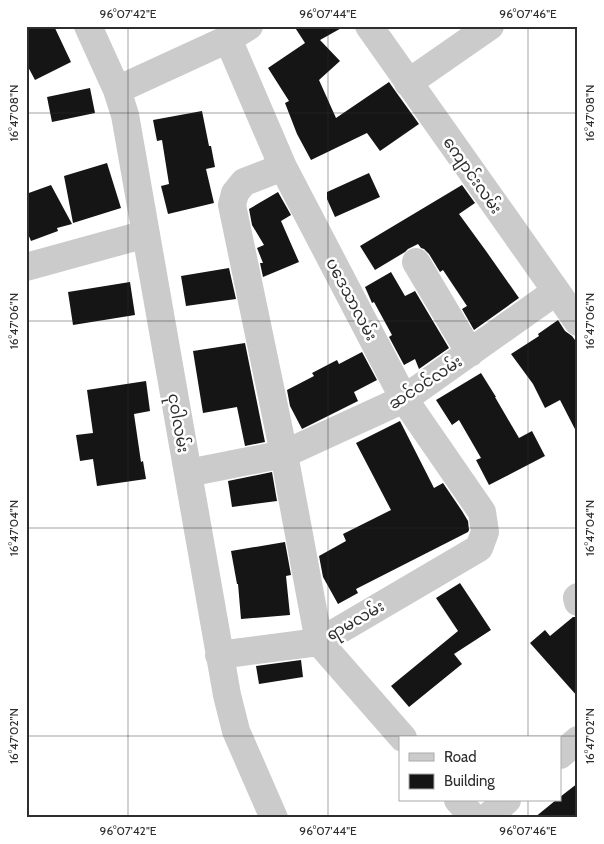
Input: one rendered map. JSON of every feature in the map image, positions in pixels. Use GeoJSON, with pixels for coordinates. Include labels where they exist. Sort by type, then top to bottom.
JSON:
{"type":"FeatureCollection","features":[{"type":"Feature","properties":{"kind":"street","name":"ငုဝါလမ်း"},"geometry":{"type":"LineString","coordinates":[[88,26],[117,90],[124,115],[227,695],[236,731],[274,818]]}},
{"type":"Feature","properties":{"kind":"street","name":"ကျောင်းလမ်း"},"geometry":{"type":"LineString","coordinates":[[368,26],[578,322]]}},
{"type":"Feature","properties":{"kind":"street"},"geometry":{"type":"LineString","coordinates":[[408,83],[490,26]]}},
{"type":"Feature","properties":{"kind":"street"},"geometry":{"type":"LineString","coordinates":[[117,90],[242,30]]}},
{"type":"Feature","properties":{"kind":"street","name":"ပဒေသာလမ်း"},"geometry":{"type":"LineString","coordinates":[[242,30],[283,168],[404,399],[482,512],[485,532],[479,548]]}},
{"type":"Feature","properties":{"kind":"street"},"geometry":{"type":"LineString","coordinates":[[283,168],[244,182],[235,193],[232,205],[284,454],[319,642],[401,736]]}},
{"type":"Feature","properties":{"kind":"street"},"geometry":{"type":"LineString","coordinates":[[26,267],[146,234]]}},
{"type":"Feature","properties":{"kind":"street"},"geometry":{"type":"LineString","coordinates":[[416,262],[470,353]]}},
{"type":"Feature","properties":{"kind":"street","name":"ဆင်ဝင်လမ်း"},"geometry":{"type":"LineString","coordinates":[[188,473],[284,454],[404,399],[555,292]]}},
{"type":"Feature","properties":{"kind":"street","name":"ရာမလမ်း"},"geometry":{"type":"LineString","coordinates":[[219,655],[319,642],[479,548]]}},
{"type":"Feature","properties":{"kind":"street"},"geometry":{"type":"LineString","coordinates":[[578,597],[578,602]]}},
{"type":"Feature","properties":{"kind":"street"},"geometry":{"type":"LineString","coordinates":[[562,753],[578,740]]}},
{"type":"Feature","properties":{"kind":"street"},"geometry":{"type":"LineString","coordinates":[[460,802],[474,818]]}},
{"type":"Feature","properties":{"kind":"street"},"geometry":{"type":"LineString","coordinates":[[487,818],[505,802]]}},
{"type":"Feature","properties":{"kind":"building"},"geometry":{"type":"Polygon","coordinates":[[[26,26],[54,26],[71,62],[35,80],[26,63],[26,26]]]}},
{"type":"Feature","properties":{"kind":"building"},"geometry":{"type":"Polygon","coordinates":[[[294,26],[345,26],[320,40],[340,61],[319,80],[336,118],[389,82],[419,124],[380,151],[367,133],[311,160],[297,134],[285,103],[289,101],[268,68],[305,43],[294,26]]]}},
{"type":"Feature","properties":{"kind":"building"},"geometry":{"type":"Polygon","coordinates":[[[90,88],[95,113],[52,122],[47,97],[90,88]]]}},
{"type":"Feature","properties":{"kind":"building"},"geometry":{"type":"Polygon","coordinates":[[[202,111],[215,167],[206,169],[214,203],[168,214],[161,186],[169,184],[162,140],[157,141],[153,120],[202,111]]]}},
{"type":"Feature","properties":{"kind":"building"},"geometry":{"type":"Polygon","coordinates":[[[107,163],[121,208],[73,223],[64,176],[107,163]]]}},
{"type":"Feature","properties":{"kind":"building"},"geometry":{"type":"Polygon","coordinates":[[[369,173],[380,197],[335,217],[327,199],[327,192],[369,173]]]}},
{"type":"Feature","properties":{"kind":"building"},"geometry":{"type":"Polygon","coordinates":[[[51,185],[72,224],[57,228],[58,231],[31,241],[26,229],[26,194],[51,185]]]}},
{"type":"Feature","properties":{"kind":"building"},"geometry":{"type":"Polygon","coordinates":[[[462,185],[475,203],[459,214],[519,298],[474,330],[462,309],[467,306],[443,270],[440,272],[429,254],[418,244],[375,270],[360,246],[462,185]]]}},
{"type":"Feature","properties":{"kind":"building"},"geometry":{"type":"Polygon","coordinates":[[[278,192],[291,215],[281,221],[299,262],[263,277],[260,263],[263,263],[257,248],[264,245],[252,225],[249,209],[278,192]]]}},
{"type":"Feature","properties":{"kind":"building"},"geometry":{"type":"Polygon","coordinates":[[[229,268],[236,299],[186,306],[181,276],[229,268]]]}},
{"type":"Feature","properties":{"kind":"building"},"geometry":{"type":"Polygon","coordinates":[[[391,272],[405,296],[415,291],[449,348],[419,369],[415,359],[404,365],[389,337],[392,335],[374,302],[372,303],[365,287],[391,272]]]}},
{"type":"Feature","properties":{"kind":"building"},"geometry":{"type":"Polygon","coordinates":[[[130,282],[135,315],[73,325],[68,292],[130,282]]]}},
{"type":"Feature","properties":{"kind":"building"},"geometry":{"type":"Polygon","coordinates":[[[558,320],[565,331],[578,344],[578,435],[560,400],[545,408],[533,384],[511,354],[539,336],[538,334],[558,320]]]}},
{"type":"Feature","properties":{"kind":"building"},"geometry":{"type":"Polygon","coordinates":[[[245,343],[265,442],[245,446],[237,407],[203,413],[193,351],[245,343]]]}},
{"type":"Feature","properties":{"kind":"building"},"geometry":{"type":"Polygon","coordinates":[[[362,352],[377,380],[354,392],[358,401],[302,429],[290,406],[287,390],[314,376],[312,373],[337,360],[339,364],[362,352]]]}},
{"type":"Feature","properties":{"kind":"building"},"geometry":{"type":"Polygon","coordinates":[[[481,373],[519,438],[532,431],[545,456],[489,485],[476,460],[481,458],[459,420],[452,425],[436,400],[481,373]]]}},
{"type":"Feature","properties":{"kind":"building"},"geometry":{"type":"Polygon","coordinates":[[[146,381],[150,411],[134,414],[141,462],[143,461],[146,479],[97,486],[93,459],[80,461],[76,435],[93,433],[87,390],[146,381]]]}},
{"type":"Feature","properties":{"kind":"building"},"geometry":{"type":"Polygon","coordinates":[[[400,421],[434,488],[443,483],[468,521],[469,530],[356,589],[358,593],[338,604],[323,577],[319,556],[346,541],[343,534],[391,510],[356,443],[400,421]]]}},
{"type":"Feature","properties":{"kind":"building"},"geometry":{"type":"Polygon","coordinates":[[[272,472],[277,501],[232,507],[228,481],[272,472]]]}},
{"type":"Feature","properties":{"kind":"building"},"geometry":{"type":"Polygon","coordinates":[[[285,542],[291,575],[286,576],[290,615],[241,619],[238,584],[231,551],[285,542]]]}},
{"type":"Feature","properties":{"kind":"building"},"geometry":{"type":"Polygon","coordinates":[[[460,583],[491,630],[454,654],[462,664],[409,707],[391,686],[458,631],[436,598],[460,583]]]}},
{"type":"Feature","properties":{"kind":"building"},"geometry":{"type":"Polygon","coordinates":[[[573,617],[578,617],[578,697],[530,643],[545,630],[550,636],[573,617]]]}},
{"type":"Feature","properties":{"kind":"building"},"geometry":{"type":"Polygon","coordinates":[[[301,660],[303,677],[259,684],[256,666],[301,660]]]}},
{"type":"Feature","properties":{"kind":"building"},"geometry":{"type":"Polygon","coordinates":[[[578,783],[578,818],[534,818],[554,802],[562,802],[562,795],[578,783]]]}}]}
